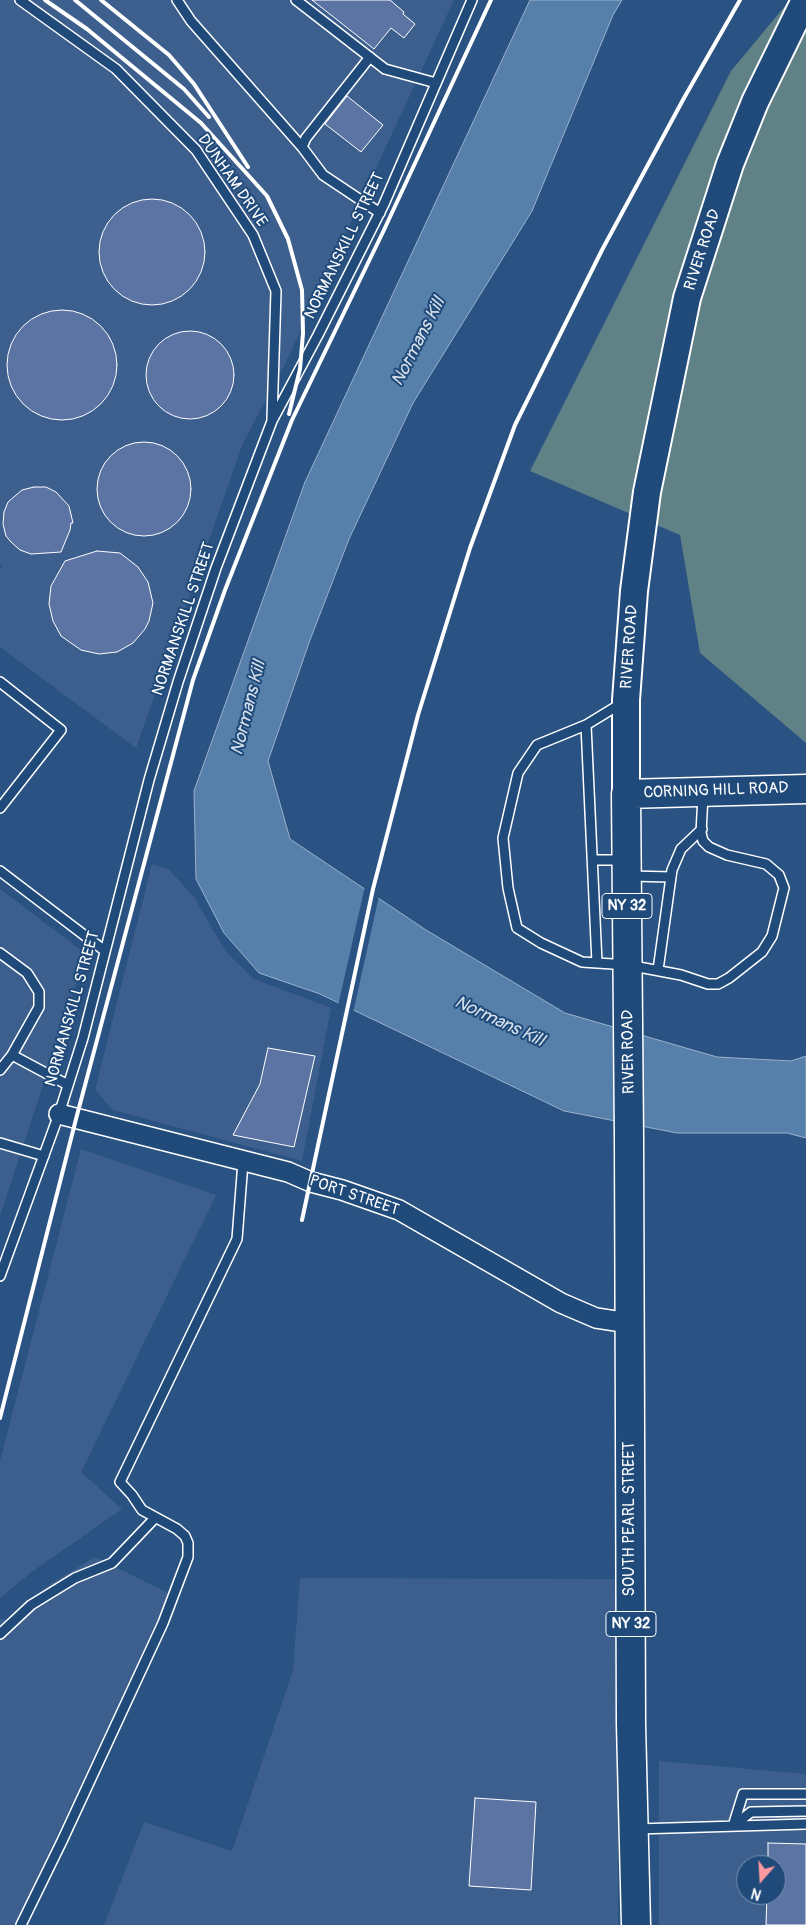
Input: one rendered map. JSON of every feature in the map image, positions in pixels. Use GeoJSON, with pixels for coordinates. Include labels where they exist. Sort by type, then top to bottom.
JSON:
{"type":"FeatureCollection","features":[{"type":"Feature","properties":{"kind":"main road","name":"RIVER ROAD"},"geometry":{"type":"LineString","coordinates":[[629,1323],[626,700],[634,591],[646,492],[687,298],[730,164],[755,102],[805,0]]}},
{"type":"Feature","properties":{"kind":"main road","name":"CORNING HILL ROAD"},"geometry":{"type":"LineString","coordinates":[[626,794],[806,789]]}},
{"type":"Feature","properties":{"kind":"main road","name":"SOUTH PEARL STREET"},"geometry":{"type":"LineString","coordinates":[[629,1323],[631,1724],[636,1925]]}},
{"type":"Feature","properties":{"kind":"street","name":"PORT STREET"},"geometry":{"type":"LineString","coordinates":[[59,1114],[288,1172],[311,1182],[342,1190],[399,1210],[561,1303],[596,1318],[629,1323]]}},
{"type":"Feature","properties":{"kind":"lane","name":"DUNHAM DRIVE"},"geometry":{"type":"LineString","coordinates":[[20,0],[116,69],[196,150],[253,235],[276,291],[272,421]]}},
{"type":"Feature","properties":{"kind":"lane"},"geometry":{"type":"LineString","coordinates":[[177,0],[191,21],[302,147],[323,175],[380,213]]}},
{"type":"Feature","properties":{"kind":"lane"},"geometry":{"type":"LineString","coordinates":[[296,0],[385,69],[436,83]]}},
{"type":"Feature","properties":{"kind":"lane","name":"NORMANSKILL STREET"},"geometry":{"type":"LineString","coordinates":[[0,1276],[59,1114],[83,1038],[149,780],[178,682],[216,568],[272,421],[380,213],[472,0]]}},
{"type":"Feature","properties":{"kind":"lane"},"geometry":{"type":"LineString","coordinates":[[302,147],[306,138],[370,57]]}},
{"type":"Feature","properties":{"kind":"lane"},"geometry":{"type":"LineString","coordinates":[[0,682],[61,730],[0,808]]}},
{"type":"Feature","properties":{"kind":"lane"},"geometry":{"type":"LineString","coordinates":[[626,700],[586,725],[537,745],[518,773],[503,838],[508,888],[517,928],[542,943],[582,962],[628,965],[658,970],[708,984],[718,984],[729,978],[762,952],[772,936],[784,888],[778,875],[766,864],[726,855],[709,848],[703,842],[704,791]]}},
{"type":"Feature","properties":{"kind":"lane"},"geometry":{"type":"LineString","coordinates":[[586,725],[597,963]]}},
{"type":"Feature","properties":{"kind":"lane"},"geometry":{"type":"LineString","coordinates":[[658,970],[672,870],[681,849],[702,829]]}},
{"type":"Feature","properties":{"kind":"lane"},"geometry":{"type":"LineString","coordinates":[[593,860],[671,877]]}},
{"type":"Feature","properties":{"kind":"lane"},"geometry":{"type":"LineString","coordinates":[[0,871],[106,951]]}},
{"type":"Feature","properties":{"kind":"lane"},"geometry":{"type":"LineString","coordinates":[[0,953],[26,972],[39,992],[39,1007],[12,1055],[0,1070]]}},
{"type":"Feature","properties":{"kind":"lane"},"geometry":{"type":"LineString","coordinates":[[12,1055],[68,1084]]}},
{"type":"Feature","properties":{"kind":"lane"},"geometry":{"type":"LineString","coordinates":[[0,1143],[44,1156]]}},
{"type":"Feature","properties":{"kind":"lane"},"geometry":{"type":"LineString","coordinates":[[20,1925],[62,1841],[143,1666],[182,1576],[188,1556],[188,1543],[184,1536],[142,1510],[120,1482],[237,1239],[243,1162]]}},
{"type":"Feature","properties":{"kind":"lane"},"geometry":{"type":"LineString","coordinates":[[0,1634],[31,1605],[75,1578],[112,1563],[155,1518]]}},
{"type":"Feature","properties":{"kind":"lane"},"geometry":{"type":"LineString","coordinates":[[733,1826],[743,1794],[806,1794]]}},
{"type":"Feature","properties":{"kind":"lane"},"geometry":{"type":"LineString","coordinates":[[733,1826],[751,1812],[806,1811]]}},
{"type":"Feature","properties":{"kind":"lane"},"geometry":{"type":"LineString","coordinates":[[633,1829],[806,1824]]}},
{"type":"Feature","properties":{"kind":"shaded area"},"geometry":{"type":"Polygon","coordinates":[[[0,0],[454,0],[287,360],[243,443],[136,748],[0,647],[0,569],[2,567],[0,565],[0,0]]]}},
{"type":"Feature","properties":{"kind":"shaded area"},"geometry":{"type":"Polygon","coordinates":[[[152,864],[169,870],[194,897],[226,952],[254,979],[331,1008],[302,1161],[113,1110],[95,1090],[152,864]]]}},
{"type":"Feature","properties":{"kind":"shaded area"},"geometry":{"type":"Polygon","coordinates":[[[0,889],[86,954],[0,1216],[0,889]]]}},
{"type":"Feature","properties":{"kind":"shaded area"},"geometry":{"type":"Polygon","coordinates":[[[81,1149],[216,1195],[81,1472],[122,1509],[33,1571],[0,1598],[0,1461],[81,1149]]]}},
{"type":"Feature","properties":{"kind":"shaded area"},"geometry":{"type":"Polygon","coordinates":[[[95,1557],[170,1594],[14,1925],[0,1925],[0,1619],[9,1621],[52,1583],[95,1557]]]}},
{"type":"Feature","properties":{"kind":"shaded area"},"geometry":{"type":"Polygon","coordinates":[[[300,1578],[618,1579],[618,1925],[104,1925],[144,1822],[232,1851],[293,1670],[300,1578]]]}},
{"type":"Feature","properties":{"kind":"shaded area"},"geometry":{"type":"Polygon","coordinates":[[[659,1761],[806,1774],[806,1925],[659,1925],[659,1761]]]}},
{"type":"Feature","properties":{"kind":"green space"},"geometry":{"type":"Polygon","coordinates":[[[790,0],[806,0],[806,743],[700,653],[680,535],[530,471],[731,71],[790,0]]]}},
{"type":"Feature","properties":{"kind":"water","name":"Normans Kill"},"geometry":{"type":"Polygon","coordinates":[[[530,0],[622,0],[613,15],[532,211],[413,403],[349,539],[310,640],[268,761],[290,839],[426,930],[565,1013],[717,1057],[791,1061],[806,1056],[806,1138],[787,1133],[677,1133],[564,1111],[320,994],[259,973],[224,933],[196,879],[194,791],[305,482],[530,0]]]}},
{"type":"Feature","properties":{"kind":"pier"},"geometry":{"type":"Polygon","coordinates":[[[365,886],[379,896],[353,1013],[338,1006],[365,886]]]}},
{"type":"Feature","properties":{"kind":"building"},"geometry":{"type":"Polygon","coordinates":[[[312,0],[390,0],[415,24],[404,38],[391,28],[374,49],[312,0]]]}},
{"type":"Feature","properties":{"kind":"building"},"geometry":{"type":"Polygon","coordinates":[[[347,96],[383,125],[361,152],[325,124],[347,96]]]}},
{"type":"Feature","properties":{"kind":"building"},"geometry":{"type":"Polygon","coordinates":[[[152,199],[172,203],[189,215],[201,232],[205,252],[201,272],[189,289],[172,301],[152,305],[132,301],[115,289],[103,272],[99,252],[103,232],[115,215],[132,203],[152,199]]]}},
{"type":"Feature","properties":{"kind":"building"},"geometry":{"type":"Polygon","coordinates":[[[62,310],[83,314],[101,326],[113,344],[117,365],[113,386],[101,404],[83,416],[62,420],[41,416],[23,404],[11,386],[7,365],[11,344],[23,326],[41,314],[62,310]]]}},
{"type":"Feature","properties":{"kind":"building"},"geometry":{"type":"Polygon","coordinates":[[[190,331],[207,335],[221,344],[230,358],[234,375],[230,392],[221,406],[207,415],[190,419],[173,415],[159,406],[150,392],[146,375],[150,358],[159,344],[173,335],[190,331]]]}},
{"type":"Feature","properties":{"kind":"building"},"geometry":{"type":"Polygon","coordinates":[[[144,442],[162,445],[177,456],[188,471],[191,489],[188,507],[177,522],[162,533],[144,536],[126,533],[111,522],[100,507],[97,489],[100,471],[111,456],[126,445],[144,442]]]}},
{"type":"Feature","properties":{"kind":"building"},"geometry":{"type":"Polygon","coordinates":[[[46,487],[56,492],[69,506],[73,523],[71,523],[61,552],[31,554],[20,550],[6,536],[3,524],[4,512],[8,502],[22,490],[46,487]]]}},
{"type":"Feature","properties":{"kind":"building"},"geometry":{"type":"Polygon","coordinates":[[[97,551],[120,553],[138,567],[148,582],[153,603],[145,629],[133,643],[117,652],[99,654],[81,650],[61,636],[53,621],[49,604],[51,586],[65,561],[97,551]]]}},
{"type":"Feature","properties":{"kind":"building"},"geometry":{"type":"Polygon","coordinates":[[[268,1048],[315,1056],[294,1147],[233,1135],[260,1084],[268,1048]]]}},
{"type":"Feature","properties":{"kind":"building"},"geometry":{"type":"Polygon","coordinates":[[[475,1798],[536,1802],[531,1890],[469,1886],[475,1798]]]}},
{"type":"Feature","properties":{"kind":"building"},"geometry":{"type":"Polygon","coordinates":[[[768,1843],[806,1844],[806,1925],[766,1925],[767,1905],[786,1905],[786,1855],[768,1855],[768,1843]]]}},
{"type":"Feature","properties":{"kind":"railway"},"geometry":{"type":"LineString","coordinates":[[45,0],[87,29],[201,123],[267,196],[288,239],[302,290],[303,333],[300,369],[289,414]]}},
{"type":"Feature","properties":{"kind":"railway"},"geometry":{"type":"LineString","coordinates":[[75,0],[184,89],[209,117]]}},
{"type":"Feature","properties":{"kind":"railway"},"geometry":{"type":"LineString","coordinates":[[101,0],[169,55],[194,84],[248,167]]}},
{"type":"Feature","properties":{"kind":"railway"},"geometry":{"type":"LineString","coordinates":[[0,1418],[76,1119],[193,680],[225,590],[292,420],[383,232],[491,0]]}},
{"type":"Feature","properties":{"kind":"railway"},"geometry":{"type":"LineString","coordinates":[[302,1220],[373,889],[418,715],[470,548],[515,425],[602,250],[684,98],[740,0]]}}]}
